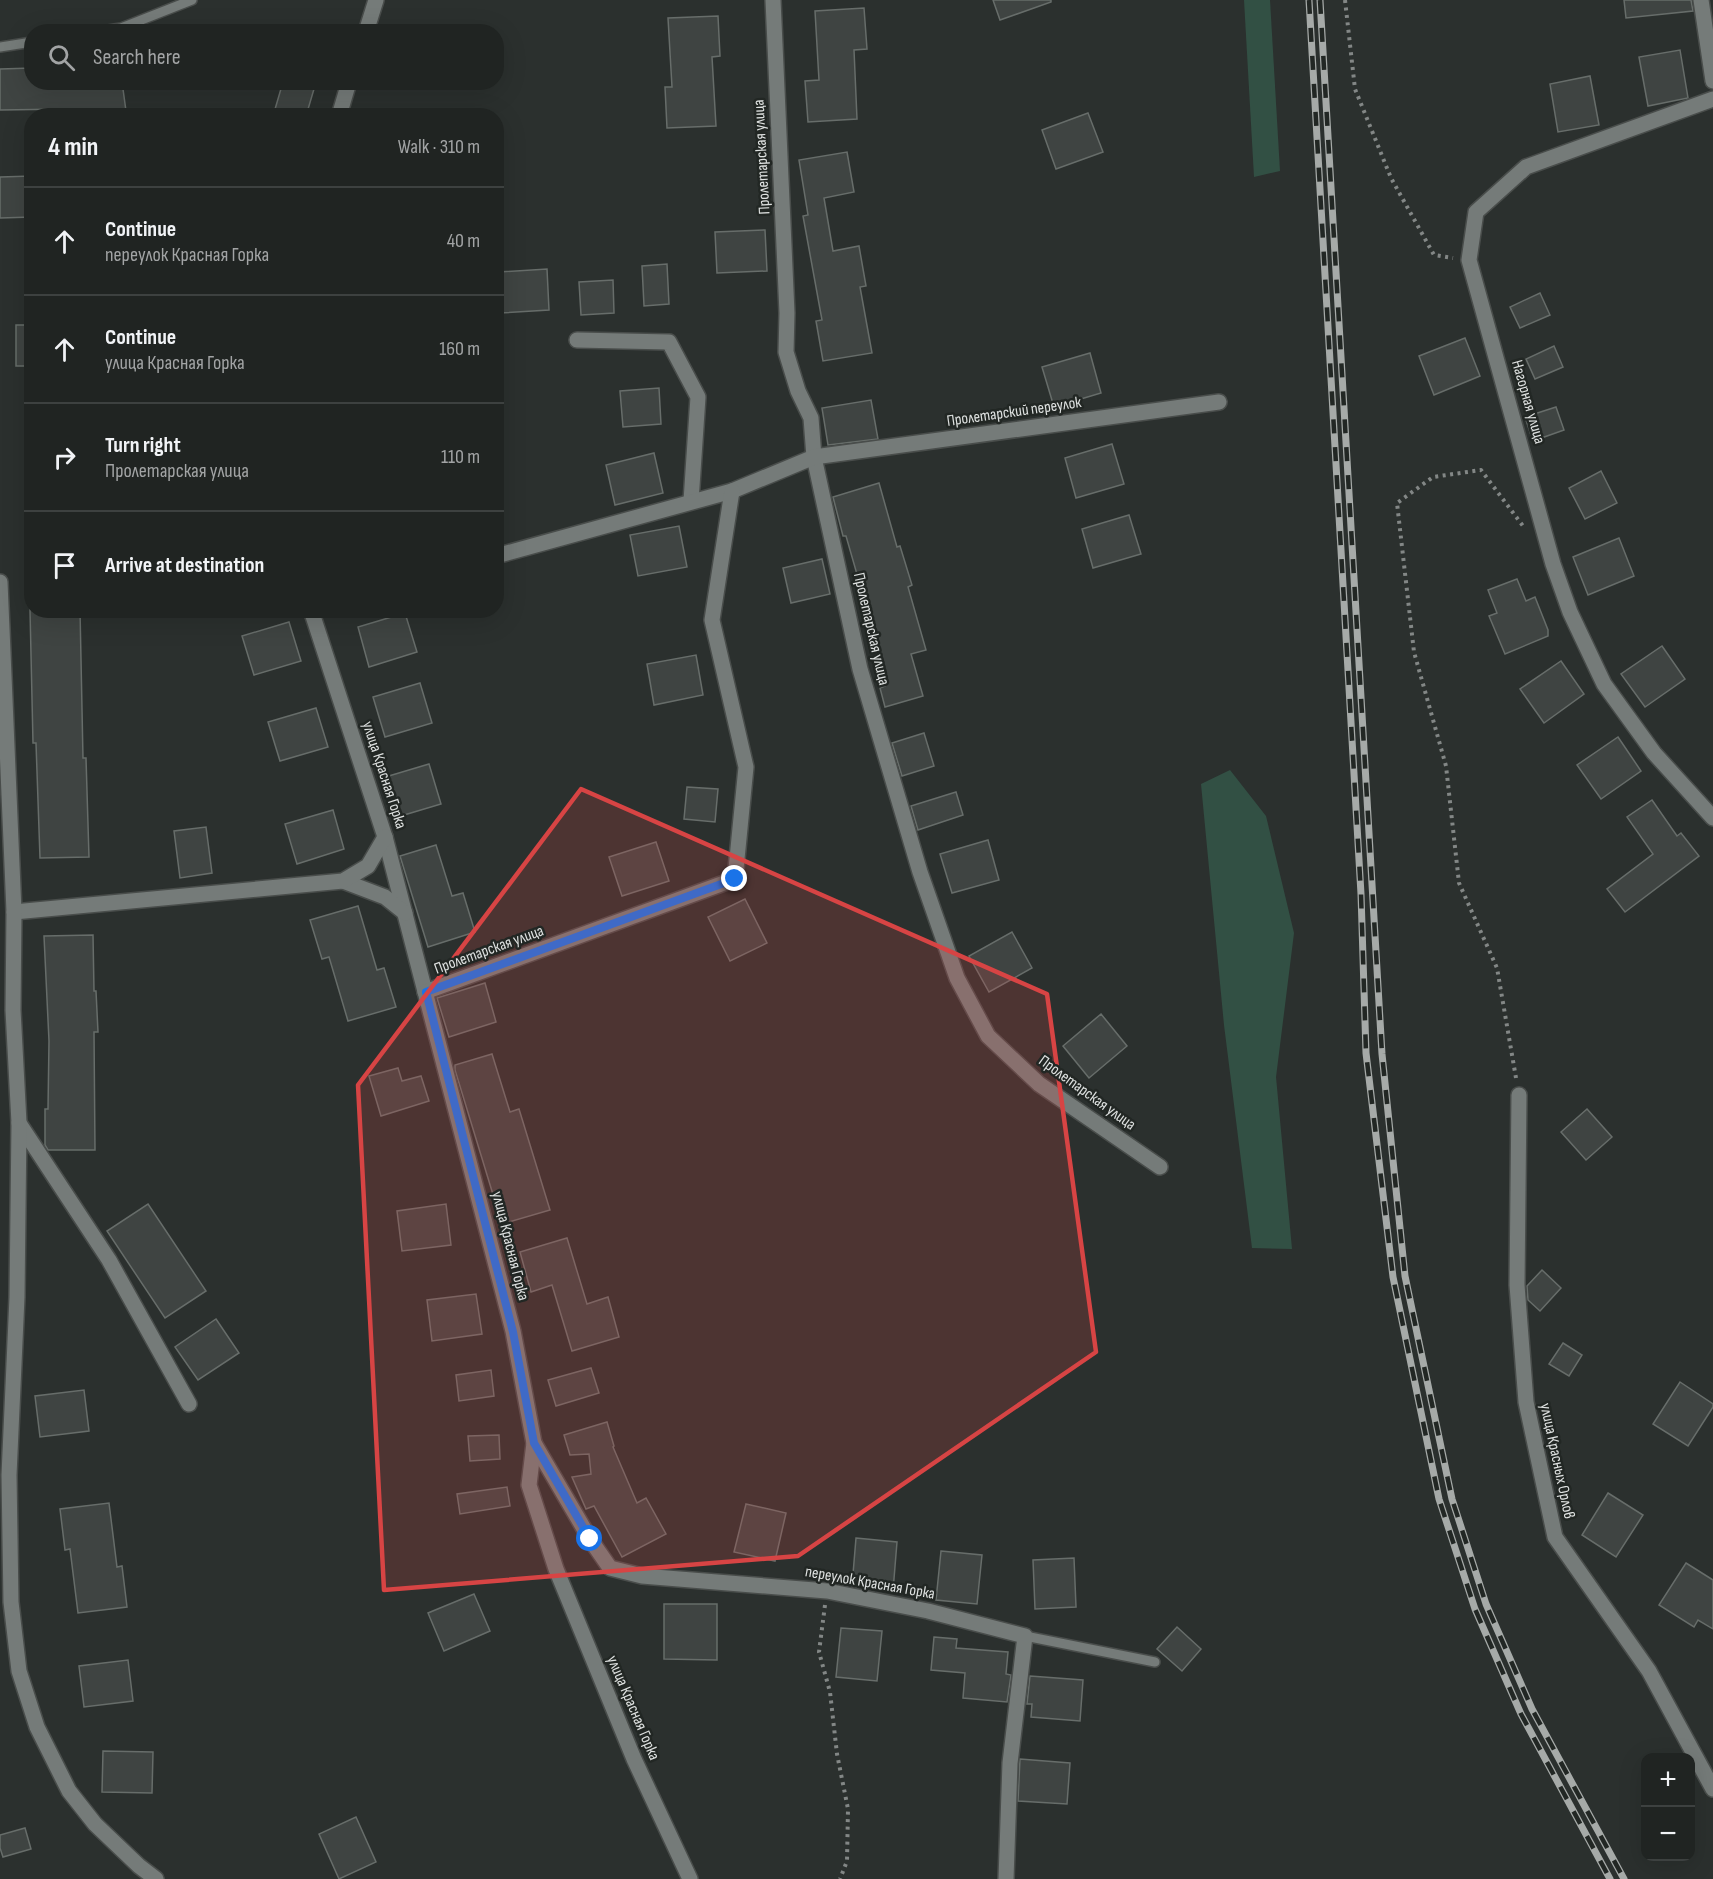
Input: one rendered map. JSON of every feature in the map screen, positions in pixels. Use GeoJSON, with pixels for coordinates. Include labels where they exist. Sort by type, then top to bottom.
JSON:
{"type":"FeatureCollection","features":[{"type":"Feature","properties":{"kind":"street"},"geometry":{"type":"LineString","coordinates":[[368,24],[376,0]]}},
{"type":"Feature","properties":{"kind":"street","name":"Пролетарская улица"},"geometry":{"type":"LineString","coordinates":[[773,0],[788,313],[786,352],[798,391],[811,418],[814,457],[860,669],[920,872],[957,978],[988,1036],[1039,1084],[1160,1167]]}},
{"type":"Feature","properties":{"kind":"street"},"geometry":{"type":"LineString","coordinates":[[1701,0],[1713,81]]}},
{"type":"Feature","properties":{"kind":"street"},"geometry":{"type":"LineString","coordinates":[[341,108],[347,90]]}},
{"type":"Feature","properties":{"kind":"street","name":"Нагорная улица"},"geometry":{"type":"LineString","coordinates":[[1713,99],[1526,167],[1476,212],[1469,260],[1553,564],[1570,612],[1604,684],[1654,753],[1713,818]]}},
{"type":"Feature","properties":{"kind":"street"},"geometry":{"type":"LineString","coordinates":[[577,340],[669,342],[698,397],[692,501]]}},
{"type":"Feature","properties":{"kind":"street","name":"Пролетарский переулок"},"geometry":{"type":"LineString","coordinates":[[504,554],[732,491],[814,457],[1219,402]]}},
{"type":"Feature","properties":{"kind":"street","name":"Пролетарская улица"},"geometry":{"type":"LineString","coordinates":[[426,992],[735,879],[746,767],[712,620],[732,491]]}},
{"type":"Feature","properties":{"kind":"street"},"geometry":{"type":"LineString","coordinates":[[0,582],[14,912],[7,1012],[19,1124],[17,1297],[9,1475],[11,1602],[20,1671],[37,1727],[69,1791],[141,1873],[156,1879]]}},
{"type":"Feature","properties":{"kind":"street","name":"улица Красная Горка"},"geometry":{"type":"LineString","coordinates":[[314,618],[385,837],[513,1332],[534,1443],[529,1485],[556,1569],[634,1759],[690,1879]]}},
{"type":"Feature","properties":{"kind":"street"},"geometry":{"type":"LineString","coordinates":[[14,912],[343,881],[368,867],[385,837]]}},
{"type":"Feature","properties":{"kind":"street"},"geometry":{"type":"LineString","coordinates":[[343,881],[385,897],[405,913]]}},
{"type":"Feature","properties":{"kind":"street","name":"улица Красных Орлов"},"geometry":{"type":"LineString","coordinates":[[1519,1095],[1517,1285],[1526,1402],[1555,1537],[1650,1671],[1713,1789]]}},
{"type":"Feature","properties":{"kind":"street"},"geometry":{"type":"LineString","coordinates":[[19,1124],[109,1260],[189,1404]]}},
{"type":"Feature","properties":{"kind":"street","name":"переулок Красная Горка"},"geometry":{"type":"LineString","coordinates":[[534,1443],[590,1539],[610,1568],[642,1576],[827,1591],[928,1611],[1025,1636]]}},
{"type":"Feature","properties":{"kind":"street"},"geometry":{"type":"LineString","coordinates":[[1006,1879],[1010,1763],[1025,1636]]}},
{"type":"Feature","properties":{"kind":"lane"},"geometry":{"type":"LineString","coordinates":[[131,24],[192,0]]}},
{"type":"Feature","properties":{"kind":"lane"},"geometry":{"type":"LineString","coordinates":[[0,47],[24,43]]}},
{"type":"Feature","properties":{"kind":"lane"},"geometry":{"type":"LineString","coordinates":[[1025,1636],[1155,1662]]}},
{"type":"Feature","properties":{"kind":"path"},"geometry":{"type":"LineString","coordinates":[[1345,0],[1355,89],[1391,178],[1434,255],[1469,260]]}},
{"type":"Feature","properties":{"kind":"path"},"geometry":{"type":"LineString","coordinates":[[1519,1095],[1497,968],[1459,883],[1446,766],[1414,652],[1396,503],[1433,477],[1481,470],[1524,526]]}},
{"type":"Feature","properties":{"kind":"path"},"geometry":{"type":"LineString","coordinates":[[827,1591],[819,1652],[830,1692],[837,1754],[848,1809],[847,1861],[840,1879]]}},
{"type":"Feature","properties":{"kind":"highlighted area"},"geometry":{"type":"Polygon","coordinates":[[[581,789],[1047,994],[1096,1352],[798,1556],[384,1590],[358,1085],[581,789]]]}},
{"type":"Feature","properties":{"kind":"green space"},"geometry":{"type":"Polygon","coordinates":[[[1244,0],[1270,0],[1280,171],[1254,177],[1244,0]]]}},
{"type":"Feature","properties":{"kind":"green space"},"geometry":{"type":"Polygon","coordinates":[[[1230,770],[1266,816],[1294,933],[1276,1077],[1292,1249],[1252,1248],[1224,1025],[1201,784],[1230,770]]]}},
{"type":"Feature","properties":{"kind":"building"},"geometry":{"type":"Polygon","coordinates":[[[993,0],[1051,0],[1051,2],[1000,20],[993,0]]]}},
{"type":"Feature","properties":{"kind":"building"},"geometry":{"type":"Polygon","coordinates":[[[1624,0],[1691,0],[1693,11],[1626,18],[1624,0]]]}},
{"type":"Feature","properties":{"kind":"building"},"geometry":{"type":"Polygon","coordinates":[[[864,8],[867,49],[854,50],[857,119],[808,122],[805,81],[819,80],[815,11],[864,8]]]}},
{"type":"Feature","properties":{"kind":"building"},"geometry":{"type":"Polygon","coordinates":[[[718,16],[720,56],[712,57],[716,126],[667,128],[665,87],[672,87],[668,18],[718,16]]]}},
{"type":"Feature","properties":{"kind":"building"},"geometry":{"type":"Polygon","coordinates":[[[1680,50],[1688,98],[1648,106],[1639,57],[1680,50]]]}},
{"type":"Feature","properties":{"kind":"building"},"geometry":{"type":"Polygon","coordinates":[[[24,68],[24,90],[123,90],[126,108],[0,110],[0,69],[24,68]]]}},
{"type":"Feature","properties":{"kind":"building"},"geometry":{"type":"Polygon","coordinates":[[[1590,76],[1599,125],[1558,132],[1550,84],[1590,76]]]}},
{"type":"Feature","properties":{"kind":"building"},"geometry":{"type":"Polygon","coordinates":[[[281,90],[314,90],[308,108],[275,108],[281,90]]]}},
{"type":"Feature","properties":{"kind":"building"},"geometry":{"type":"Polygon","coordinates":[[[1088,113],[1103,152],[1056,169],[1042,130],[1088,113]]]}},
{"type":"Feature","properties":{"kind":"building"},"geometry":{"type":"Polygon","coordinates":[[[847,152],[854,192],[824,198],[833,251],[859,246],[866,286],[860,287],[872,353],[823,361],[816,321],[822,320],[803,216],[808,215],[799,160],[847,152]]]}},
{"type":"Feature","properties":{"kind":"building"},"geometry":{"type":"Polygon","coordinates":[[[24,176],[24,217],[0,218],[0,177],[24,176]]]}},
{"type":"Feature","properties":{"kind":"building"},"geometry":{"type":"Polygon","coordinates":[[[765,230],[767,271],[717,273],[715,232],[765,230]]]}},
{"type":"Feature","properties":{"kind":"building"},"geometry":{"type":"Polygon","coordinates":[[[667,264],[669,304],[644,306],[642,266],[667,264]]]}},
{"type":"Feature","properties":{"kind":"building"},"geometry":{"type":"Polygon","coordinates":[[[547,269],[549,310],[504,313],[504,272],[547,269]]]}},
{"type":"Feature","properties":{"kind":"building"},"geometry":{"type":"Polygon","coordinates":[[[613,280],[614,313],[581,315],[579,282],[613,280]]]}},
{"type":"Feature","properties":{"kind":"building"},"geometry":{"type":"Polygon","coordinates":[[[1540,293],[1550,315],[1520,328],[1510,307],[1540,293]]]}},
{"type":"Feature","properties":{"kind":"building"},"geometry":{"type":"Polygon","coordinates":[[[16,325],[24,325],[24,366],[16,366],[16,325]]]}},
{"type":"Feature","properties":{"kind":"building"},"geometry":{"type":"Polygon","coordinates":[[[1465,338],[1480,376],[1434,395],[1419,356],[1465,338]]]}},
{"type":"Feature","properties":{"kind":"building"},"geometry":{"type":"Polygon","coordinates":[[[1554,346],[1563,367],[1535,379],[1526,359],[1554,346]]]}},
{"type":"Feature","properties":{"kind":"building"},"geometry":{"type":"Polygon","coordinates":[[[1090,353],[1101,393],[1054,407],[1042,367],[1090,353]]]}},
{"type":"Feature","properties":{"kind":"building"},"geometry":{"type":"Polygon","coordinates":[[[659,388],[661,424],[623,427],[620,391],[659,388]]]}},
{"type":"Feature","properties":{"kind":"building"},"geometry":{"type":"Polygon","coordinates":[[[871,400],[878,439],[828,445],[822,408],[871,400]]]}},
{"type":"Feature","properties":{"kind":"building"},"geometry":{"type":"Polygon","coordinates":[[[1556,407],[1564,430],[1533,441],[1525,417],[1556,407]]]}},
{"type":"Feature","properties":{"kind":"building"},"geometry":{"type":"Polygon","coordinates":[[[1112,444],[1124,484],[1076,498],[1065,458],[1112,444]]]}},
{"type":"Feature","properties":{"kind":"building"},"geometry":{"type":"Polygon","coordinates":[[[654,453],[663,493],[615,505],[606,465],[654,453]]]}},
{"type":"Feature","properties":{"kind":"building"},"geometry":{"type":"Polygon","coordinates":[[[1601,471],[1617,503],[1585,519],[1569,488],[1601,471]]]}},
{"type":"Feature","properties":{"kind":"building"},"geometry":{"type":"Polygon","coordinates":[[[879,483],[897,547],[900,546],[912,585],[908,587],[926,650],[911,654],[923,696],[885,707],[880,688],[885,686],[867,624],[871,623],[833,497],[879,483]]]}},
{"type":"Feature","properties":{"kind":"building"},"geometry":{"type":"Polygon","coordinates":[[[1129,515],[1141,554],[1093,568],[1082,529],[1129,515]]]}},
{"type":"Feature","properties":{"kind":"building"},"geometry":{"type":"Polygon","coordinates":[[[679,526],[687,567],[638,576],[630,535],[679,526]]]}},
{"type":"Feature","properties":{"kind":"building"},"geometry":{"type":"Polygon","coordinates":[[[1619,538],[1634,576],[1588,595],[1573,557],[1619,538]]]}},
{"type":"Feature","properties":{"kind":"building"},"geometry":{"type":"Polygon","coordinates":[[[822,559],[830,594],[791,603],[783,568],[822,559]]]}},
{"type":"Feature","properties":{"kind":"building"},"geometry":{"type":"Polygon","coordinates":[[[1517,579],[1526,601],[1535,597],[1548,630],[1548,636],[1505,654],[1489,616],[1497,613],[1488,590],[1517,579]]]}},
{"type":"Feature","properties":{"kind":"building"},"geometry":{"type":"Polygon","coordinates":[[[30,618],[80,618],[83,758],[86,758],[89,857],[40,858],[36,743],[33,743],[30,618]]]}},
{"type":"Feature","properties":{"kind":"building"},"geometry":{"type":"Polygon","coordinates":[[[388,618],[407,618],[417,652],[369,667],[358,627],[388,618]]]}},
{"type":"Feature","properties":{"kind":"building"},"geometry":{"type":"Polygon","coordinates":[[[289,622],[301,661],[254,675],[242,636],[289,622]]]}},
{"type":"Feature","properties":{"kind":"building"},"geometry":{"type":"Polygon","coordinates":[[[1662,646],[1685,679],[1645,707],[1621,674],[1662,646]]]}},
{"type":"Feature","properties":{"kind":"building"},"geometry":{"type":"Polygon","coordinates":[[[696,655],[703,695],[654,705],[647,664],[696,655]]]}},
{"type":"Feature","properties":{"kind":"building"},"geometry":{"type":"Polygon","coordinates":[[[1561,661],[1584,694],[1544,723],[1520,689],[1561,661]]]}},
{"type":"Feature","properties":{"kind":"building"},"geometry":{"type":"Polygon","coordinates":[[[420,683],[432,723],[385,737],[373,697],[420,683]]]}},
{"type":"Feature","properties":{"kind":"building"},"geometry":{"type":"Polygon","coordinates":[[[316,708],[328,747],[280,761],[268,722],[316,708]]]}},
{"type":"Feature","properties":{"kind":"building"},"geometry":{"type":"Polygon","coordinates":[[[924,733],[934,766],[902,776],[892,743],[924,733]]]}},
{"type":"Feature","properties":{"kind":"building"},"geometry":{"type":"Polygon","coordinates":[[[1618,737],[1641,771],[1601,799],[1577,765],[1618,737]]]}},
{"type":"Feature","properties":{"kind":"building"},"geometry":{"type":"Polygon","coordinates":[[[429,764],[441,804],[394,818],[382,778],[429,764]]]}},
{"type":"Feature","properties":{"kind":"building"},"geometry":{"type":"Polygon","coordinates":[[[687,787],[718,789],[715,822],[684,819],[687,787]]]}},
{"type":"Feature","properties":{"kind":"building"},"geometry":{"type":"Polygon","coordinates":[[[956,792],[963,815],[918,830],[911,806],[956,792]]]}},
{"type":"Feature","properties":{"kind":"building"},"geometry":{"type":"Polygon","coordinates":[[[1652,800],[1677,836],[1681,833],[1699,856],[1625,912],[1607,889],[1653,854],[1627,817],[1652,800]]]}},
{"type":"Feature","properties":{"kind":"building"},"geometry":{"type":"Polygon","coordinates":[[[333,810],[344,849],[297,864],[285,824],[333,810]]]}},
{"type":"Feature","properties":{"kind":"building"},"geometry":{"type":"Polygon","coordinates":[[[206,827],[212,873],[180,878],[174,831],[206,827]]]}},
{"type":"Feature","properties":{"kind":"building"},"geometry":{"type":"Polygon","coordinates":[[[988,840],[999,880],[952,893],[940,854],[988,840]]]}},
{"type":"Feature","properties":{"kind":"building"},"geometry":{"type":"Polygon","coordinates":[[[656,842],[669,881],[622,896],[609,857],[656,842]]]}},
{"type":"Feature","properties":{"kind":"building"},"geometry":{"type":"Polygon","coordinates":[[[436,845],[452,896],[463,893],[475,932],[428,947],[400,856],[436,845]]]}},
{"type":"Feature","properties":{"kind":"building"},"geometry":{"type":"Polygon","coordinates":[[[745,899],[767,943],[730,961],[708,917],[745,899]]]}},
{"type":"Feature","properties":{"kind":"building"},"geometry":{"type":"Polygon","coordinates":[[[358,906],[377,970],[384,968],[396,1007],[348,1021],[329,957],[322,959],[310,920],[358,906]]]}},
{"type":"Feature","properties":{"kind":"building"},"geometry":{"type":"Polygon","coordinates":[[[1012,932],[1032,968],[989,992],[969,956],[1012,932]]]}},
{"type":"Feature","properties":{"kind":"building"},"geometry":{"type":"Polygon","coordinates":[[[93,935],[94,991],[96,991],[98,1032],[94,1032],[95,1150],[48,1150],[45,1145],[45,1109],[48,1109],[49,1041],[44,936],[93,935]]]}},
{"type":"Feature","properties":{"kind":"building"},"geometry":{"type":"Polygon","coordinates":[[[485,983],[496,1022],[449,1037],[437,998],[485,983]]]}},
{"type":"Feature","properties":{"kind":"building"},"geometry":{"type":"Polygon","coordinates":[[[1101,1014],[1127,1046],[1089,1078],[1063,1046],[1101,1014]]]}},
{"type":"Feature","properties":{"kind":"building"},"geometry":{"type":"Polygon","coordinates":[[[492,1054],[510,1112],[519,1109],[550,1210],[502,1224],[455,1070],[455,1065],[492,1054]]]}},
{"type":"Feature","properties":{"kind":"building"},"geometry":{"type":"Polygon","coordinates":[[[398,1068],[402,1081],[421,1076],[429,1101],[381,1116],[369,1076],[398,1068]]]}},
{"type":"Feature","properties":{"kind":"building"},"geometry":{"type":"Polygon","coordinates":[[[1587,1109],[1612,1137],[1586,1160],[1561,1132],[1587,1109]]]}},
{"type":"Feature","properties":{"kind":"building"},"geometry":{"type":"Polygon","coordinates":[[[148,1204],[206,1291],[165,1318],[107,1231],[148,1204]]]}},
{"type":"Feature","properties":{"kind":"building"},"geometry":{"type":"Polygon","coordinates":[[[446,1204],[451,1245],[402,1251],[397,1211],[446,1204]]]}},
{"type":"Feature","properties":{"kind":"building"},"geometry":{"type":"Polygon","coordinates":[[[567,1238],[587,1304],[608,1297],[619,1337],[572,1351],[552,1285],[531,1292],[520,1252],[567,1238]]]}},
{"type":"Feature","properties":{"kind":"building"},"geometry":{"type":"Polygon","coordinates":[[[1542,1270],[1561,1288],[1540,1311],[1528,1300],[1527,1286],[1542,1270]]]}},
{"type":"Feature","properties":{"kind":"building"},"geometry":{"type":"Polygon","coordinates":[[[476,1294],[482,1334],[432,1341],[427,1300],[476,1294]]]}},
{"type":"Feature","properties":{"kind":"building"},"geometry":{"type":"Polygon","coordinates":[[[216,1319],[239,1353],[198,1380],[175,1347],[216,1319]]]}},
{"type":"Feature","properties":{"kind":"building"},"geometry":{"type":"Polygon","coordinates":[[[1563,1343],[1582,1355],[1569,1376],[1549,1364],[1563,1343]]]}},
{"type":"Feature","properties":{"kind":"building"},"geometry":{"type":"Polygon","coordinates":[[[591,1368],[599,1393],[556,1406],[548,1380],[591,1368]]]}},
{"type":"Feature","properties":{"kind":"building"},"geometry":{"type":"Polygon","coordinates":[[[491,1370],[494,1396],[459,1401],[456,1375],[491,1370]]]}},
{"type":"Feature","properties":{"kind":"building"},"geometry":{"type":"Polygon","coordinates":[[[1680,1382],[1713,1404],[1688,1446],[1653,1424],[1680,1382]]]}},
{"type":"Feature","properties":{"kind":"building"},"geometry":{"type":"Polygon","coordinates":[[[84,1390],[89,1431],[40,1437],[35,1396],[84,1390]]]}},
{"type":"Feature","properties":{"kind":"building"},"geometry":{"type":"Polygon","coordinates":[[[607,1422],[613,1447],[637,1503],[646,1498],[666,1534],[622,1557],[594,1506],[586,1509],[572,1477],[591,1474],[589,1454],[570,1455],[564,1435],[607,1422]]]}},
{"type":"Feature","properties":{"kind":"building"},"geometry":{"type":"Polygon","coordinates":[[[499,1435],[500,1459],[470,1461],[468,1436],[499,1435]]]}},
{"type":"Feature","properties":{"kind":"building"},"geometry":{"type":"Polygon","coordinates":[[[507,1487],[510,1506],[460,1514],[457,1494],[507,1487]]]}},
{"type":"Feature","properties":{"kind":"building"},"geometry":{"type":"Polygon","coordinates":[[[1608,1493],[1643,1515],[1616,1557],[1582,1535],[1608,1493]]]}},
{"type":"Feature","properties":{"kind":"building"},"geometry":{"type":"Polygon","coordinates":[[[109,1503],[117,1567],[122,1566],[127,1607],[78,1613],[70,1549],[65,1550],[60,1509],[109,1503]]]}},
{"type":"Feature","properties":{"kind":"building"},"geometry":{"type":"Polygon","coordinates":[[[746,1504],[786,1513],[775,1561],[734,1552],[746,1504]]]}},
{"type":"Feature","properties":{"kind":"building"},"geometry":{"type":"Polygon","coordinates":[[[856,1538],[897,1542],[893,1591],[852,1586],[856,1538]]]}},
{"type":"Feature","properties":{"kind":"building"},"geometry":{"type":"Polygon","coordinates":[[[941,1551],[982,1555],[977,1604],[936,1600],[941,1551]]]}},
{"type":"Feature","properties":{"kind":"building"},"geometry":{"type":"Polygon","coordinates":[[[1074,1558],[1076,1607],[1035,1609],[1033,1560],[1074,1558]]]}},
{"type":"Feature","properties":{"kind":"building"},"geometry":{"type":"Polygon","coordinates":[[[1686,1563],[1713,1580],[1713,1629],[1698,1620],[1694,1627],[1659,1605],[1686,1563]]]}},
{"type":"Feature","properties":{"kind":"building"},"geometry":{"type":"Polygon","coordinates":[[[474,1594],[490,1631],[444,1651],[428,1613],[474,1594]]]}},
{"type":"Feature","properties":{"kind":"building"},"geometry":{"type":"Polygon","coordinates":[[[664,1604],[717,1604],[717,1660],[664,1659],[664,1604]]]}},
{"type":"Feature","properties":{"kind":"building"},"geometry":{"type":"Polygon","coordinates":[[[1177,1627],[1201,1649],[1182,1671],[1157,1649],[1177,1627]]]}},
{"type":"Feature","properties":{"kind":"building"},"geometry":{"type":"Polygon","coordinates":[[[841,1628],[882,1631],[877,1681],[836,1677],[841,1628]]]}},
{"type":"Feature","properties":{"kind":"building"},"geometry":{"type":"Polygon","coordinates":[[[934,1637],[957,1639],[956,1648],[1008,1652],[1006,1674],[1011,1675],[1007,1702],[963,1698],[965,1673],[931,1670],[934,1637]]]}},
{"type":"Feature","properties":{"kind":"building"},"geometry":{"type":"Polygon","coordinates":[[[128,1660],[133,1701],[84,1707],[79,1666],[128,1660]]]}},
{"type":"Feature","properties":{"kind":"building"},"geometry":{"type":"Polygon","coordinates":[[[1030,1676],[1083,1680],[1080,1721],[1031,1717],[1032,1704],[1027,1704],[1030,1676]]]}},
{"type":"Feature","properties":{"kind":"building"},"geometry":{"type":"Polygon","coordinates":[[[103,1751],[153,1752],[152,1793],[102,1792],[103,1751]]]}},
{"type":"Feature","properties":{"kind":"building"},"geometry":{"type":"Polygon","coordinates":[[[1020,1759],[1070,1763],[1067,1804],[1018,1801],[1020,1759]]]}},
{"type":"Feature","properties":{"kind":"building"},"geometry":{"type":"Polygon","coordinates":[[[356,1817],[376,1862],[339,1879],[319,1834],[356,1817]]]}},
{"type":"Feature","properties":{"kind":"building"},"geometry":{"type":"Polygon","coordinates":[[[25,1828],[31,1849],[3,1857],[0,1835],[25,1828]]]}},
{"type":"Feature","properties":{"kind":"railway"},"geometry":{"type":"LineString","coordinates":[[1309,0],[1361,894],[1366,1053],[1393,1277],[1439,1499],[1475,1609],[1521,1714],[1610,1879]]}},
{"type":"Feature","properties":{"kind":"railway"},"geometry":{"type":"LineString","coordinates":[[1320,0],[1382,1054],[1405,1276],[1452,1499],[1486,1604],[1532,1709],[1624,1879]]}},
{"type":"Feature","properties":{"kind":"route"},"geometry":{"type":"LineString","coordinates":[[590,1539],[534,1443],[513,1332],[426,992],[735,879]]}}]}
